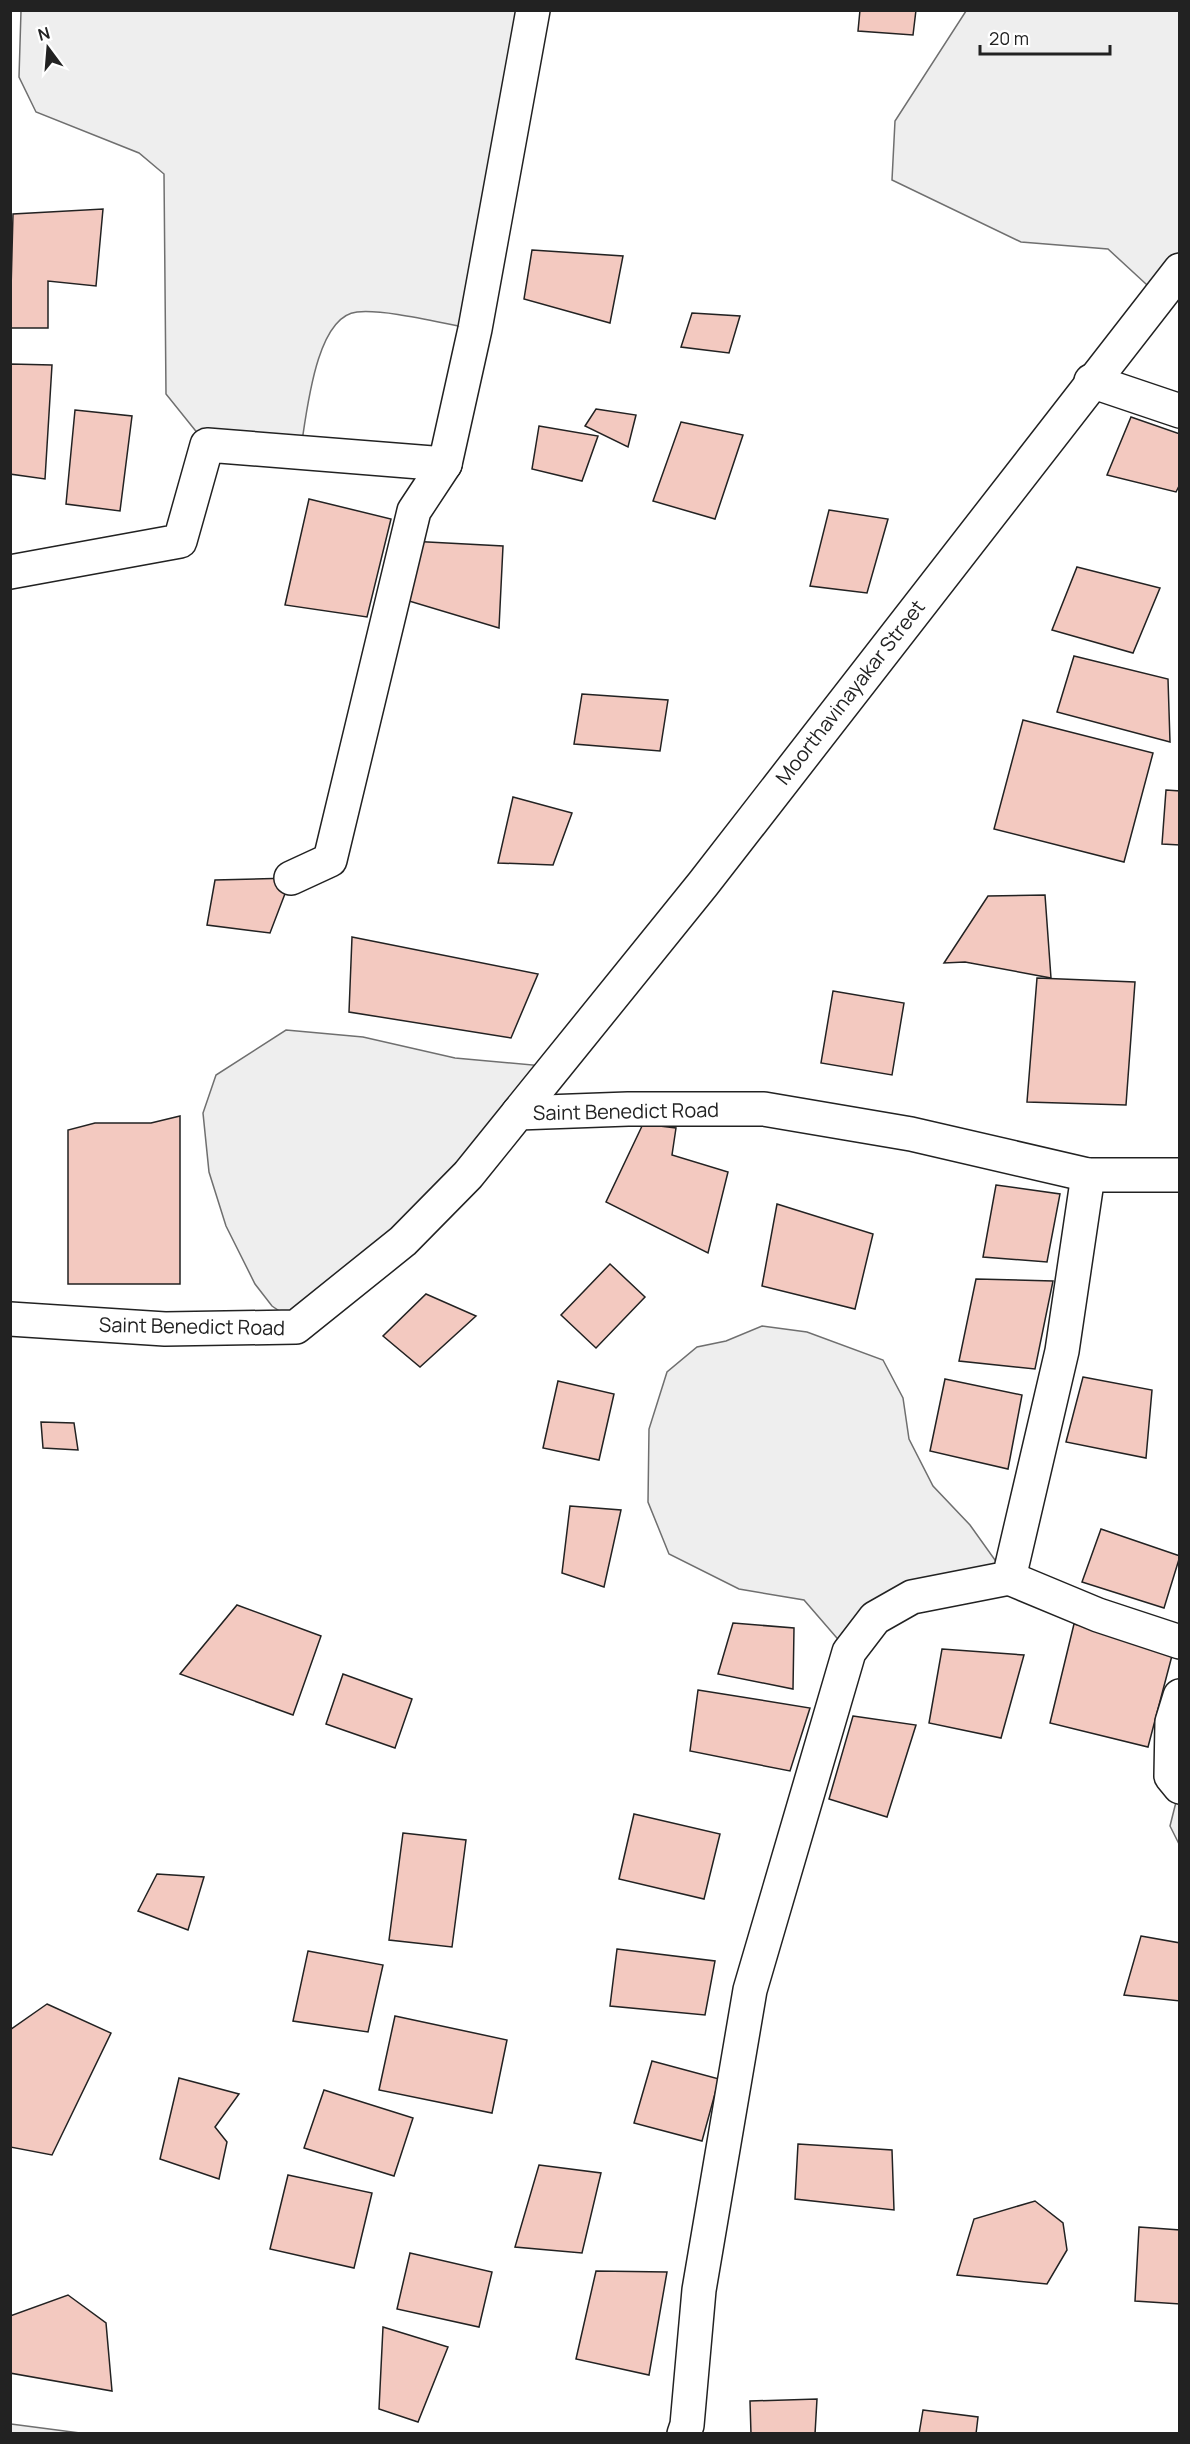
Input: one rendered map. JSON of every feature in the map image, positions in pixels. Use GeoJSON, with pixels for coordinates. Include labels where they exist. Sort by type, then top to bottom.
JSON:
{"type":"FeatureCollection","features":[{"type":"Feature","properties":{"kind":"street"},"geometry":{"type":"LineString","coordinates":[[291,878],[330,860],[414,511],[445,464],[476,329],[533,10]]}},
{"type":"Feature","properties":{"kind":"street","name":"Moorthavinayakar Street"},"geometry":{"type":"LineString","coordinates":[[518,1113],[697,892],[1179,270]]}},
{"type":"Feature","properties":{"kind":"street"},"geometry":{"type":"LineString","coordinates":[[1091,381],[1179,411]]}},
{"type":"Feature","properties":{"kind":"street"},"geometry":{"type":"LineString","coordinates":[[10,572],[180,541],[207,445],[445,464]]}},
{"type":"Feature","properties":{"kind":"street","name":"Saint Benedict Road"},"geometry":{"type":"LineString","coordinates":[[10,1319],[165,1329],[296,1327],[403,1241],[468,1174],[518,1113],[628,1109],[764,1109],[911,1134],[1088,1174],[1179,1175]]}},
{"type":"Feature","properties":{"kind":"street"},"geometry":{"type":"LineString","coordinates":[[1009,1578],[1062,1351],[1088,1174]]}},
{"type":"Feature","properties":{"kind":"street"},"geometry":{"type":"LineString","coordinates":[[684,2433],[687,2425],[699,2290],[750,1990],[849,1652],[875,1618],[912,1598],[1009,1578],[1098,1615],[1179,1642]]}},
{"type":"Feature","properties":{"kind":"street"},"geometry":{"type":"LineString","coordinates":[[1179,1696],[1172,1722],[1171,1776],[1179,1787]]}},
{"type":"Feature","properties":{"kind":"shaded area"},"geometry":{"type":"Polygon","coordinates":[[[21,11],[522,11],[475,329],[384,313],[357,312],[342,318],[331,331],[315,372],[300,454],[207,445],[166,394],[164,174],[139,153],[36,112],[19,77],[21,11]]]}},
{"type":"Feature","properties":{"kind":"shaded area"},"geometry":{"type":"Polygon","coordinates":[[[966,11],[1179,11],[1179,270],[1159,296],[1108,249],[1021,242],[892,180],[895,121],[966,11]]]}},
{"type":"Feature","properties":{"kind":"shaded area"},"geometry":{"type":"Polygon","coordinates":[[[286,1030],[363,1037],[455,1058],[555,1067],[300,1325],[272,1306],[255,1284],[226,1226],[209,1172],[203,1113],[216,1075],[286,1030]]]}},
{"type":"Feature","properties":{"kind":"shaded area"},"geometry":{"type":"Polygon","coordinates":[[[762,1326],[807,1332],[883,1360],[903,1398],[909,1439],[933,1486],[970,1525],[1005,1574],[912,1597],[849,1652],[804,1600],[739,1589],[669,1554],[648,1502],[649,1429],[667,1372],[697,1347],[726,1341],[762,1326]]]}},
{"type":"Feature","properties":{"kind":"shaded area"},"geometry":{"type":"Polygon","coordinates":[[[1179,1790],[1179,1844],[1170,1826],[1179,1790]]]}},
{"type":"Feature","properties":{"kind":"shaded area"},"geometry":{"type":"Polygon","coordinates":[[[11,2424],[80,2433],[11,2433],[11,2424]]]}},
{"type":"Feature","properties":{"kind":"building"},"geometry":{"type":"Polygon","coordinates":[[[860,10],[916,10],[913,35],[858,31],[860,10]]]}},
{"type":"Feature","properties":{"kind":"building"},"geometry":{"type":"Polygon","coordinates":[[[103,209],[96,286],[48,281],[48,328],[10,328],[13,214],[103,209]]]}},
{"type":"Feature","properties":{"kind":"building"},"geometry":{"type":"Polygon","coordinates":[[[532,250],[623,256],[610,323],[524,299],[532,250]]]}},
{"type":"Feature","properties":{"kind":"building"},"geometry":{"type":"Polygon","coordinates":[[[692,313],[740,316],[729,353],[681,347],[692,313]]]}},
{"type":"Feature","properties":{"kind":"building"},"geometry":{"type":"Polygon","coordinates":[[[10,364],[52,365],[45,479],[10,474],[10,364]]]}},
{"type":"Feature","properties":{"kind":"building"},"geometry":{"type":"Polygon","coordinates":[[[596,409],[636,415],[628,447],[585,426],[596,409]]]}},
{"type":"Feature","properties":{"kind":"building"},"geometry":{"type":"Polygon","coordinates":[[[75,410],[132,416],[120,511],[66,504],[75,410]]]}},
{"type":"Feature","properties":{"kind":"building"},"geometry":{"type":"Polygon","coordinates":[[[1131,417],[1180,434],[1180,484],[1176,492],[1107,475],[1131,417]]]}},
{"type":"Feature","properties":{"kind":"building"},"geometry":{"type":"Polygon","coordinates":[[[681,422],[743,435],[715,519],[653,501],[681,422]]]}},
{"type":"Feature","properties":{"kind":"building"},"geometry":{"type":"Polygon","coordinates":[[[539,426],[598,436],[582,481],[532,469],[539,426]]]}},
{"type":"Feature","properties":{"kind":"building"},"geometry":{"type":"Polygon","coordinates":[[[309,499],[391,519],[367,617],[285,605],[309,499]]]}},
{"type":"Feature","properties":{"kind":"building"},"geometry":{"type":"Polygon","coordinates":[[[829,510],[888,519],[867,593],[810,586],[829,510]]]}},
{"type":"Feature","properties":{"kind":"building"},"geometry":{"type":"Polygon","coordinates":[[[409,541],[503,546],[499,628],[399,598],[409,541]]]}},
{"type":"Feature","properties":{"kind":"building"},"geometry":{"type":"Polygon","coordinates":[[[1077,567],[1160,588],[1133,653],[1052,630],[1077,567]]]}},
{"type":"Feature","properties":{"kind":"building"},"geometry":{"type":"Polygon","coordinates":[[[1074,656],[1168,679],[1170,742],[1057,712],[1074,656]]]}},
{"type":"Feature","properties":{"kind":"building"},"geometry":{"type":"Polygon","coordinates":[[[582,694],[668,700],[660,751],[574,744],[582,694]]]}},
{"type":"Feature","properties":{"kind":"building"},"geometry":{"type":"Polygon","coordinates":[[[1023,720],[1153,753],[1124,862],[994,829],[1023,720]]]}},
{"type":"Feature","properties":{"kind":"building"},"geometry":{"type":"Polygon","coordinates":[[[1166,790],[1180,791],[1180,845],[1162,844],[1166,790]]]}},
{"type":"Feature","properties":{"kind":"building"},"geometry":{"type":"Polygon","coordinates":[[[513,797],[572,813],[553,865],[498,863],[513,797]]]}},
{"type":"Feature","properties":{"kind":"building"},"geometry":{"type":"Polygon","coordinates":[[[291,878],[270,933],[207,925],[215,880],[291,878]]]}},
{"type":"Feature","properties":{"kind":"building"},"geometry":{"type":"Polygon","coordinates":[[[1045,895],[1051,978],[965,962],[944,963],[988,896],[1045,895]]]}},
{"type":"Feature","properties":{"kind":"building"},"geometry":{"type":"Polygon","coordinates":[[[352,937],[538,974],[511,1038],[349,1012],[352,937]]]}},
{"type":"Feature","properties":{"kind":"building"},"geometry":{"type":"Polygon","coordinates":[[[1037,978],[1135,982],[1126,1105],[1027,1102],[1037,978]]]}},
{"type":"Feature","properties":{"kind":"building"},"geometry":{"type":"Polygon","coordinates":[[[833,991],[904,1003],[892,1075],[821,1063],[833,991]]]}},
{"type":"Feature","properties":{"kind":"building"},"geometry":{"type":"Polygon","coordinates":[[[180,1116],[180,1284],[68,1284],[68,1130],[95,1123],[151,1123],[180,1116]]]}},
{"type":"Feature","properties":{"kind":"building"},"geometry":{"type":"Polygon","coordinates":[[[643,1124],[676,1128],[672,1155],[728,1172],[708,1253],[606,1202],[643,1124]]]}},
{"type":"Feature","properties":{"kind":"building"},"geometry":{"type":"Polygon","coordinates":[[[996,1185],[1060,1194],[1047,1262],[983,1257],[996,1185]]]}},
{"type":"Feature","properties":{"kind":"building"},"geometry":{"type":"Polygon","coordinates":[[[777,1204],[873,1234],[855,1309],[762,1286],[777,1204]]]}},
{"type":"Feature","properties":{"kind":"building"},"geometry":{"type":"Polygon","coordinates":[[[1179,1238],[1180,1238],[1179,1327],[1179,1238]]]}},
{"type":"Feature","properties":{"kind":"building"},"geometry":{"type":"Polygon","coordinates":[[[610,1264],[645,1297],[596,1348],[561,1315],[610,1264]]]}},
{"type":"Feature","properties":{"kind":"building"},"geometry":{"type":"Polygon","coordinates":[[[976,1279],[1053,1281],[1035,1369],[959,1361],[976,1279]]]}},
{"type":"Feature","properties":{"kind":"building"},"geometry":{"type":"Polygon","coordinates":[[[426,1294],[476,1316],[420,1367],[383,1336],[426,1294]]]}},
{"type":"Feature","properties":{"kind":"building"},"geometry":{"type":"Polygon","coordinates":[[[1083,1377],[1152,1390],[1146,1458],[1066,1442],[1083,1377]]]}},
{"type":"Feature","properties":{"kind":"building"},"geometry":{"type":"Polygon","coordinates":[[[945,1379],[1022,1395],[1008,1469],[930,1451],[945,1379]]]}},
{"type":"Feature","properties":{"kind":"building"},"geometry":{"type":"Polygon","coordinates":[[[558,1381],[614,1394],[599,1460],[543,1448],[558,1381]]]}},
{"type":"Feature","properties":{"kind":"building"},"geometry":{"type":"Polygon","coordinates":[[[41,1422],[74,1423],[78,1450],[43,1448],[41,1422]]]}},
{"type":"Feature","properties":{"kind":"building"},"geometry":{"type":"Polygon","coordinates":[[[570,1506],[621,1510],[604,1587],[562,1573],[570,1506]]]}},
{"type":"Feature","properties":{"kind":"building"},"geometry":{"type":"Polygon","coordinates":[[[1101,1529],[1180,1556],[1164,1608],[1082,1582],[1101,1529]]]}},
{"type":"Feature","properties":{"kind":"building"},"geometry":{"type":"Polygon","coordinates":[[[237,1605],[321,1636],[293,1715],[180,1674],[237,1605]]]}},
{"type":"Feature","properties":{"kind":"building"},"geometry":{"type":"Polygon","coordinates":[[[733,1623],[794,1628],[793,1689],[718,1674],[733,1623]]]}},
{"type":"Feature","properties":{"kind":"building"},"geometry":{"type":"Polygon","coordinates":[[[1074,1624],[1174,1648],[1148,1747],[1050,1723],[1074,1624]]]}},
{"type":"Feature","properties":{"kind":"building"},"geometry":{"type":"Polygon","coordinates":[[[942,1649],[1024,1655],[1001,1738],[929,1723],[942,1649]]]}},
{"type":"Feature","properties":{"kind":"building"},"geometry":{"type":"Polygon","coordinates":[[[343,1674],[412,1699],[395,1748],[326,1724],[343,1674]]]}},
{"type":"Feature","properties":{"kind":"building"},"geometry":{"type":"Polygon","coordinates":[[[698,1690],[810,1708],[790,1771],[690,1751],[698,1690]]]}},
{"type":"Feature","properties":{"kind":"building"},"geometry":{"type":"Polygon","coordinates":[[[853,1716],[916,1725],[887,1817],[829,1799],[853,1716]]]}},
{"type":"Feature","properties":{"kind":"building"},"geometry":{"type":"Polygon","coordinates":[[[634,1814],[720,1834],[704,1899],[619,1879],[634,1814]]]}},
{"type":"Feature","properties":{"kind":"building"},"geometry":{"type":"Polygon","coordinates":[[[403,1833],[466,1840],[452,1947],[389,1940],[403,1833]]]}},
{"type":"Feature","properties":{"kind":"building"},"geometry":{"type":"Polygon","coordinates":[[[157,1874],[204,1877],[188,1930],[138,1911],[157,1874]]]}},
{"type":"Feature","properties":{"kind":"building"},"geometry":{"type":"Polygon","coordinates":[[[1141,1936],[1180,1943],[1180,2001],[1124,1995],[1141,1936]]]}},
{"type":"Feature","properties":{"kind":"building"},"geometry":{"type":"Polygon","coordinates":[[[617,1949],[715,1961],[705,2015],[610,2006],[617,1949]]]}},
{"type":"Feature","properties":{"kind":"building"},"geometry":{"type":"Polygon","coordinates":[[[308,1951],[383,1965],[368,2032],[293,2021],[308,1951]]]}},
{"type":"Feature","properties":{"kind":"building"},"geometry":{"type":"Polygon","coordinates":[[[47,2004],[111,2033],[52,2155],[10,2147],[10,2030],[47,2004]]]}},
{"type":"Feature","properties":{"kind":"building"},"geometry":{"type":"Polygon","coordinates":[[[395,2016],[507,2040],[492,2113],[379,2090],[395,2016]]]}},
{"type":"Feature","properties":{"kind":"building"},"geometry":{"type":"Polygon","coordinates":[[[652,2061],[719,2079],[702,2141],[634,2123],[652,2061]]]}},
{"type":"Feature","properties":{"kind":"building"},"geometry":{"type":"Polygon","coordinates":[[[179,2078],[239,2094],[215,2127],[227,2142],[219,2179],[160,2159],[179,2078]]]}},
{"type":"Feature","properties":{"kind":"building"},"geometry":{"type":"Polygon","coordinates":[[[324,2090],[413,2118],[394,2176],[304,2148],[324,2090]]]}},
{"type":"Feature","properties":{"kind":"building"},"geometry":{"type":"Polygon","coordinates":[[[798,2144],[892,2150],[894,2210],[795,2199],[798,2144]]]}},
{"type":"Feature","properties":{"kind":"building"},"geometry":{"type":"Polygon","coordinates":[[[539,2165],[601,2173],[582,2253],[515,2247],[539,2165]]]}},
{"type":"Feature","properties":{"kind":"building"},"geometry":{"type":"Polygon","coordinates":[[[288,2175],[372,2193],[354,2268],[270,2249],[288,2175]]]}},
{"type":"Feature","properties":{"kind":"building"},"geometry":{"type":"Polygon","coordinates":[[[1035,2201],[1063,2223],[1067,2250],[1047,2284],[957,2275],[974,2219],[1035,2201]]]}},
{"type":"Feature","properties":{"kind":"building"},"geometry":{"type":"Polygon","coordinates":[[[1139,2227],[1180,2230],[1180,2304],[1135,2301],[1139,2227]]]}},
{"type":"Feature","properties":{"kind":"building"},"geometry":{"type":"Polygon","coordinates":[[[410,2253],[492,2272],[479,2327],[397,2309],[410,2253]]]}},
{"type":"Feature","properties":{"kind":"building"},"geometry":{"type":"Polygon","coordinates":[[[596,2271],[667,2272],[649,2375],[576,2359],[596,2271]]]}},
{"type":"Feature","properties":{"kind":"building"},"geometry":{"type":"Polygon","coordinates":[[[68,2295],[106,2323],[112,2391],[10,2373],[10,2316],[68,2295]]]}},
{"type":"Feature","properties":{"kind":"building"},"geometry":{"type":"Polygon","coordinates":[[[383,2327],[448,2347],[418,2422],[379,2409],[383,2327]]]}},
{"type":"Feature","properties":{"kind":"building"},"geometry":{"type":"Polygon","coordinates":[[[817,2399],[815,2434],[751,2434],[750,2401],[817,2399]]]}},
{"type":"Feature","properties":{"kind":"building"},"geometry":{"type":"Polygon","coordinates":[[[923,2410],[978,2417],[976,2434],[919,2434],[923,2410]]]}}]}
